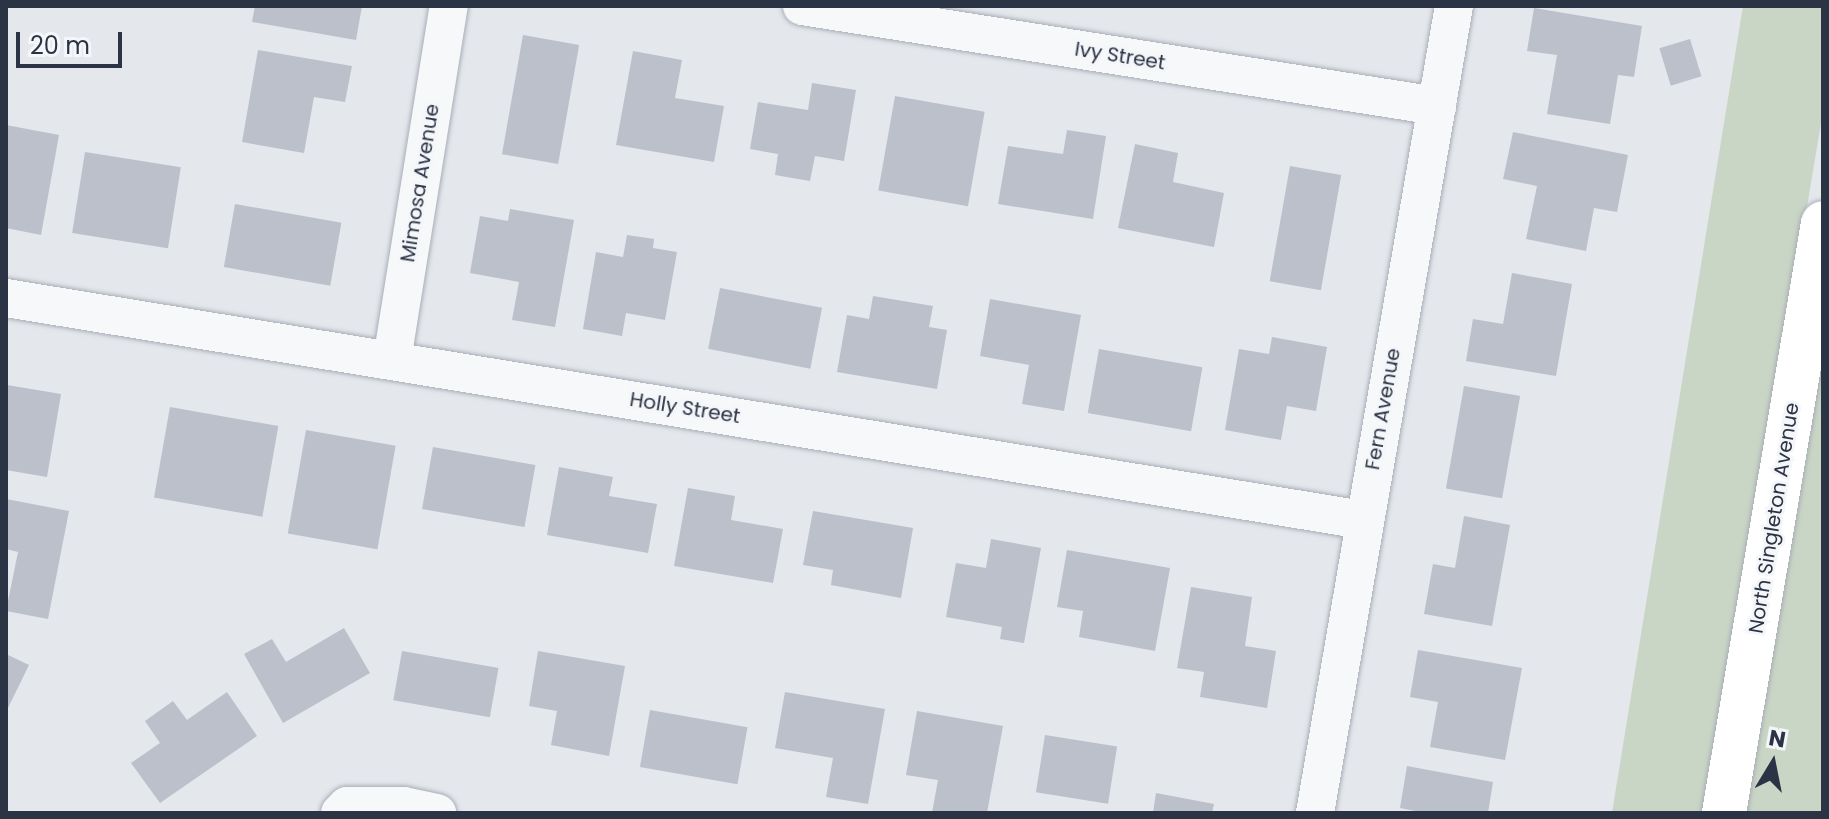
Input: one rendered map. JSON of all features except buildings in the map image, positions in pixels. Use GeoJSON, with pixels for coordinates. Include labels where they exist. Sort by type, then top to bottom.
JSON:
{"type":"FeatureCollection","features":[{"type":"Feature","properties":{"kind":"street","name":"Mimosa Avenue"},"geometry":{"type":"LineString","coordinates":[[392,360],[449,6]]}},
{"type":"Feature","properties":{"kind":"street","name":"Ivy Street"},"geometry":{"type":"LineString","coordinates":[[802,6],[1437,106]]}},
{"type":"Feature","properties":{"kind":"street","name":"Fern Avenue"},"geometry":{"type":"LineString","coordinates":[[1315,813],[1363,520],[1454,6]]}},
{"type":"Feature","properties":{"kind":"street","name":"North Singleton Avenue"},"geometry":{"type":"LineString","coordinates":[[1724,813],[1823,223]]}},
{"type":"Feature","properties":{"kind":"street","name":"Holly Street"},"geometry":{"type":"LineString","coordinates":[[6,298],[1363,520]]}},
{"type":"Feature","properties":{"kind":"street"},"geometry":{"type":"LineString","coordinates":[[340,813],[347,806],[404,806],[437,813]]}},
{"type":"Feature","properties":{"kind":"green space"},"geometry":{"type":"Polygon","coordinates":[[[1743,6],[1823,6],[1823,111],[1706,813],[1612,813],[1743,6]]]}},
{"type":"Feature","properties":{"kind":"green space"},"geometry":{"type":"Polygon","coordinates":[[[1823,331],[1823,813],[1743,813],[1823,331]]]}}]}
